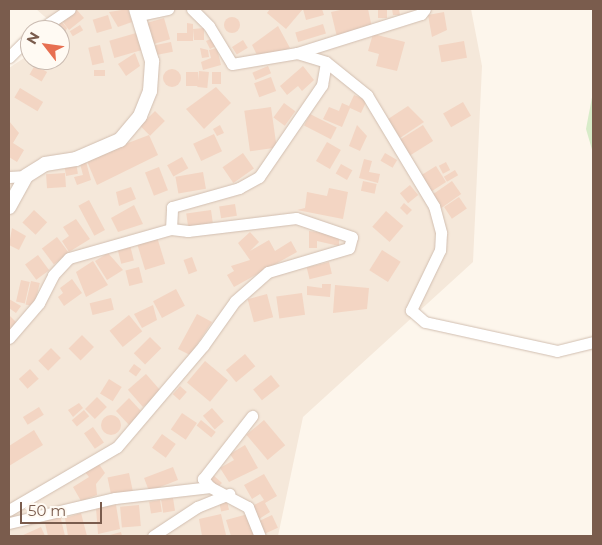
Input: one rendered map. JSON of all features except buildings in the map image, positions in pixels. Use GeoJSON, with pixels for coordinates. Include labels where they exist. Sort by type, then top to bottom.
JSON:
{"type":"FeatureCollection","features":[{"type":"Feature","properties":{"kind":"street"},"geometry":{"type":"LineString","coordinates":[[54,20],[70,9]]}},
{"type":"Feature","properties":{"kind":"street"},"geometry":{"type":"LineString","coordinates":[[9,177],[26,176],[45,164],[76,159],[120,140],[140,116],[150,91],[152,61],[137,12],[168,9]]}},
{"type":"Feature","properties":{"kind":"street"},"geometry":{"type":"LineString","coordinates":[[192,9],[209,26],[232,64],[254,64],[297,53],[421,14],[425,9]]}},
{"type":"Feature","properties":{"kind":"street"},"geometry":{"type":"LineString","coordinates":[[9,57],[20,46]]}},
{"type":"Feature","properties":{"kind":"street"},"geometry":{"type":"LineString","coordinates":[[297,53],[326,62],[367,94],[434,206],[442,233],[440,250],[411,310],[425,322],[495,341],[557,351],[593,342]]}},
{"type":"Feature","properties":{"kind":"street"},"geometry":{"type":"LineString","coordinates":[[171,229],[172,207],[239,188],[259,177],[322,85],[326,62]]}},
{"type":"Feature","properties":{"kind":"street"},"geometry":{"type":"LineString","coordinates":[[9,207],[26,176]]}},
{"type":"Feature","properties":{"kind":"street"},"geometry":{"type":"LineString","coordinates":[[9,338],[39,303],[53,275],[69,258],[171,229],[188,231],[296,218],[352,237],[349,248],[268,272],[235,301],[203,346],[118,447],[9,510]]}},
{"type":"Feature","properties":{"kind":"street"},"geometry":{"type":"LineString","coordinates":[[210,487],[203,478],[252,416]]}},
{"type":"Feature","properties":{"kind":"street"},"geometry":{"type":"LineString","coordinates":[[9,523],[115,498],[210,487],[230,494],[248,507],[260,536]]}},
{"type":"Feature","properties":{"kind":"street"},"geometry":{"type":"LineString","coordinates":[[153,536],[197,507],[230,494]]}},
{"type":"Feature","properties":{"kind":"shaded area"},"geometry":{"type":"Polygon","coordinates":[[[36,9],[471,9],[482,66],[473,262],[303,417],[278,536],[9,536],[9,68],[20,61],[20,70],[70,70],[70,20],[49,20],[36,9]]]}},
{"type":"Feature","properties":{"kind":"green space"},"geometry":{"type":"Polygon","coordinates":[[[593,92],[593,153],[586,129],[593,92]]]}}]}
